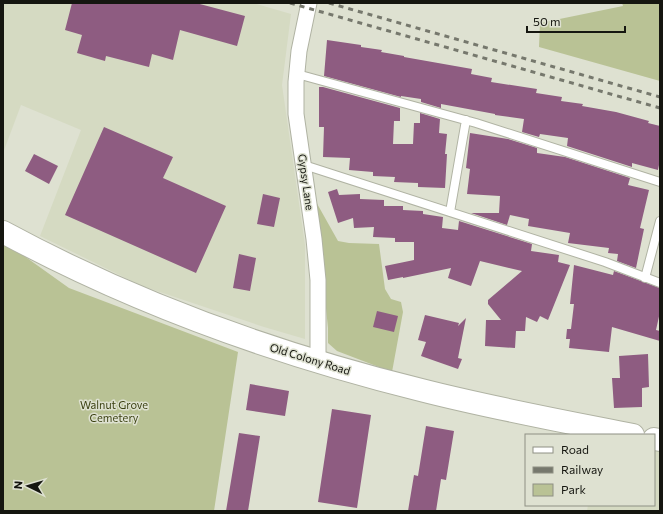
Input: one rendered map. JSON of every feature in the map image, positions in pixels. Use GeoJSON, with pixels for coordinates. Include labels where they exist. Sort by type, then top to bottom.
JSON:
{"type":"FeatureCollection","features":[{"type":"Feature","properties":{"kind":"main road","name":"Old Colony Road"},"geometry":{"type":"LineString","coordinates":[[3,232],[69,266],[150,302],[222,330],[318,362],[419,390],[628,434]]}},
{"type":"Feature","properties":{"kind":"street","name":"Gypsy Lane"},"geometry":{"type":"LineString","coordinates":[[309,3],[299,51],[296,114],[314,239],[318,280],[318,362]]}},
{"type":"Feature","properties":{"kind":"lane"},"geometry":{"type":"LineString","coordinates":[[297,74],[466,120],[660,182]]}},
{"type":"Feature","properties":{"kind":"lane"},"geometry":{"type":"LineString","coordinates":[[450,212],[466,120]]}},
{"type":"Feature","properties":{"kind":"lane"},"geometry":{"type":"LineString","coordinates":[[304,165],[605,262],[660,283]]}},
{"type":"Feature","properties":{"kind":"lane"},"geometry":{"type":"LineString","coordinates":[[646,278],[660,221]]}},
{"type":"Feature","properties":{"kind":"shaded area"},"geometry":{"type":"Polygon","coordinates":[[[3,3],[253,3],[291,14],[282,85],[305,245],[305,339],[264,327],[142,286],[40,236],[81,130],[21,105],[3,153],[3,3]]]}},
{"type":"Feature","properties":{"kind":"shaded area"},"geometry":{"type":"Polygon","coordinates":[[[655,448],[660,450],[660,511],[587,511],[588,506],[655,506],[655,448]]]}},
{"type":"Feature","properties":{"kind":"green space"},"geometry":{"type":"Polygon","coordinates":[[[622,3],[660,3],[660,81],[539,47],[540,23],[623,6],[622,3]]]}},
{"type":"Feature","properties":{"kind":"green space"},"geometry":{"type":"Polygon","coordinates":[[[315,200],[338,241],[379,244],[385,289],[391,299],[401,302],[403,312],[392,372],[337,351],[328,343],[328,328],[315,200]]]}},
{"type":"Feature","properties":{"kind":"green space","name":"Walnut Grove Cemetery"},"geometry":{"type":"Polygon","coordinates":[[[3,244],[20,253],[69,288],[238,352],[214,511],[3,511],[3,244]]]}},
{"type":"Feature","properties":{"kind":"building"},"geometry":{"type":"Polygon","coordinates":[[[72,3],[196,3],[245,16],[237,46],[180,30],[173,60],[152,54],[149,67],[106,56],[105,61],[77,53],[82,35],[65,30],[72,3]]]}},
{"type":"Feature","properties":{"kind":"building"},"geometry":{"type":"Polygon","coordinates":[[[327,40],[361,45],[361,47],[382,50],[381,52],[404,57],[472,69],[471,74],[492,78],[491,82],[537,89],[536,93],[562,97],[561,101],[583,104],[582,106],[616,112],[649,121],[648,123],[660,126],[660,160],[658,170],[632,163],[632,167],[567,146],[568,138],[540,134],[539,137],[522,132],[524,119],[495,115],[441,104],[441,108],[421,102],[421,99],[401,97],[324,76],[327,40]]]}},
{"type":"Feature","properties":{"kind":"building"},"geometry":{"type":"Polygon","coordinates":[[[319,87],[400,108],[400,121],[394,121],[393,144],[413,144],[414,123],[420,123],[420,113],[440,119],[439,133],[447,134],[445,154],[447,154],[445,188],[418,187],[418,183],[394,182],[395,177],[373,176],[373,172],[349,170],[350,158],[323,157],[324,127],[319,127],[319,87]]]}},
{"type":"Feature","properties":{"kind":"building"},"geometry":{"type":"Polygon","coordinates":[[[104,127],[173,157],[163,178],[226,206],[196,273],[65,215],[104,127]]]}},
{"type":"Feature","properties":{"kind":"building"},"geometry":{"type":"Polygon","coordinates":[[[470,133],[508,139],[537,148],[537,153],[565,157],[630,178],[628,185],[649,190],[640,228],[644,229],[636,268],[617,261],[618,254],[608,253],[609,248],[568,243],[570,233],[528,226],[529,219],[510,215],[507,225],[471,213],[499,213],[500,196],[467,194],[470,169],[466,168],[470,133]]]}},
{"type":"Feature","properties":{"kind":"building"},"geometry":{"type":"Polygon","coordinates":[[[34,154],[58,166],[49,184],[25,171],[34,154]]]}},
{"type":"Feature","properties":{"kind":"building"},"geometry":{"type":"Polygon","coordinates":[[[337,189],[339,195],[360,194],[360,199],[384,200],[384,206],[403,206],[403,210],[423,211],[423,214],[443,217],[442,228],[458,230],[459,221],[532,244],[531,251],[559,255],[558,262],[570,265],[548,320],[540,316],[537,322],[526,317],[525,331],[516,331],[515,348],[485,346],[486,320],[501,320],[488,304],[488,300],[522,271],[480,261],[471,286],[448,278],[451,268],[388,280],[385,266],[414,260],[414,242],[395,242],[395,238],[373,237],[374,227],[354,228],[353,218],[338,223],[328,192],[337,189]]]}},
{"type":"Feature","properties":{"kind":"building"},"geometry":{"type":"Polygon","coordinates":[[[263,194],[280,198],[274,227],[257,224],[263,194]]]}},
{"type":"Feature","properties":{"kind":"building"},"geometry":{"type":"Polygon","coordinates":[[[239,254],[256,258],[250,291],[233,288],[239,254]]]}},
{"type":"Feature","properties":{"kind":"building"},"geometry":{"type":"Polygon","coordinates":[[[574,265],[613,275],[614,271],[660,288],[660,312],[656,330],[660,331],[660,341],[612,327],[609,352],[569,348],[570,339],[566,339],[567,329],[571,329],[574,304],[570,304],[574,265]]]}},
{"type":"Feature","properties":{"kind":"building"},"geometry":{"type":"Polygon","coordinates":[[[377,311],[398,316],[394,332],[373,327],[377,311]]]}},
{"type":"Feature","properties":{"kind":"building"},"geometry":{"type":"Polygon","coordinates":[[[425,315],[459,323],[458,326],[466,318],[458,358],[462,359],[458,369],[421,356],[426,342],[418,340],[425,315]]]}},
{"type":"Feature","properties":{"kind":"building"},"geometry":{"type":"Polygon","coordinates":[[[648,354],[649,387],[642,388],[642,407],[614,408],[612,378],[620,378],[619,356],[648,354]]]}},
{"type":"Feature","properties":{"kind":"building"},"geometry":{"type":"Polygon","coordinates":[[[250,384],[289,391],[285,416],[246,410],[250,384]]]}},
{"type":"Feature","properties":{"kind":"building"},"geometry":{"type":"Polygon","coordinates":[[[332,409],[371,415],[357,508],[318,502],[332,409]]]}},
{"type":"Feature","properties":{"kind":"building"},"geometry":{"type":"Polygon","coordinates":[[[426,426],[454,431],[446,480],[441,479],[436,511],[408,511],[414,475],[418,476],[426,426]]]}},
{"type":"Feature","properties":{"kind":"building"},"geometry":{"type":"Polygon","coordinates":[[[239,433],[260,436],[248,511],[226,511],[239,433]]]}},
{"type":"Feature","properties":{"kind":"railway"},"geometry":{"type":"LineString","coordinates":[[290,3],[660,108]]}},
{"type":"Feature","properties":{"kind":"railway"},"geometry":{"type":"LineString","coordinates":[[329,3],[660,97]]}}]}
